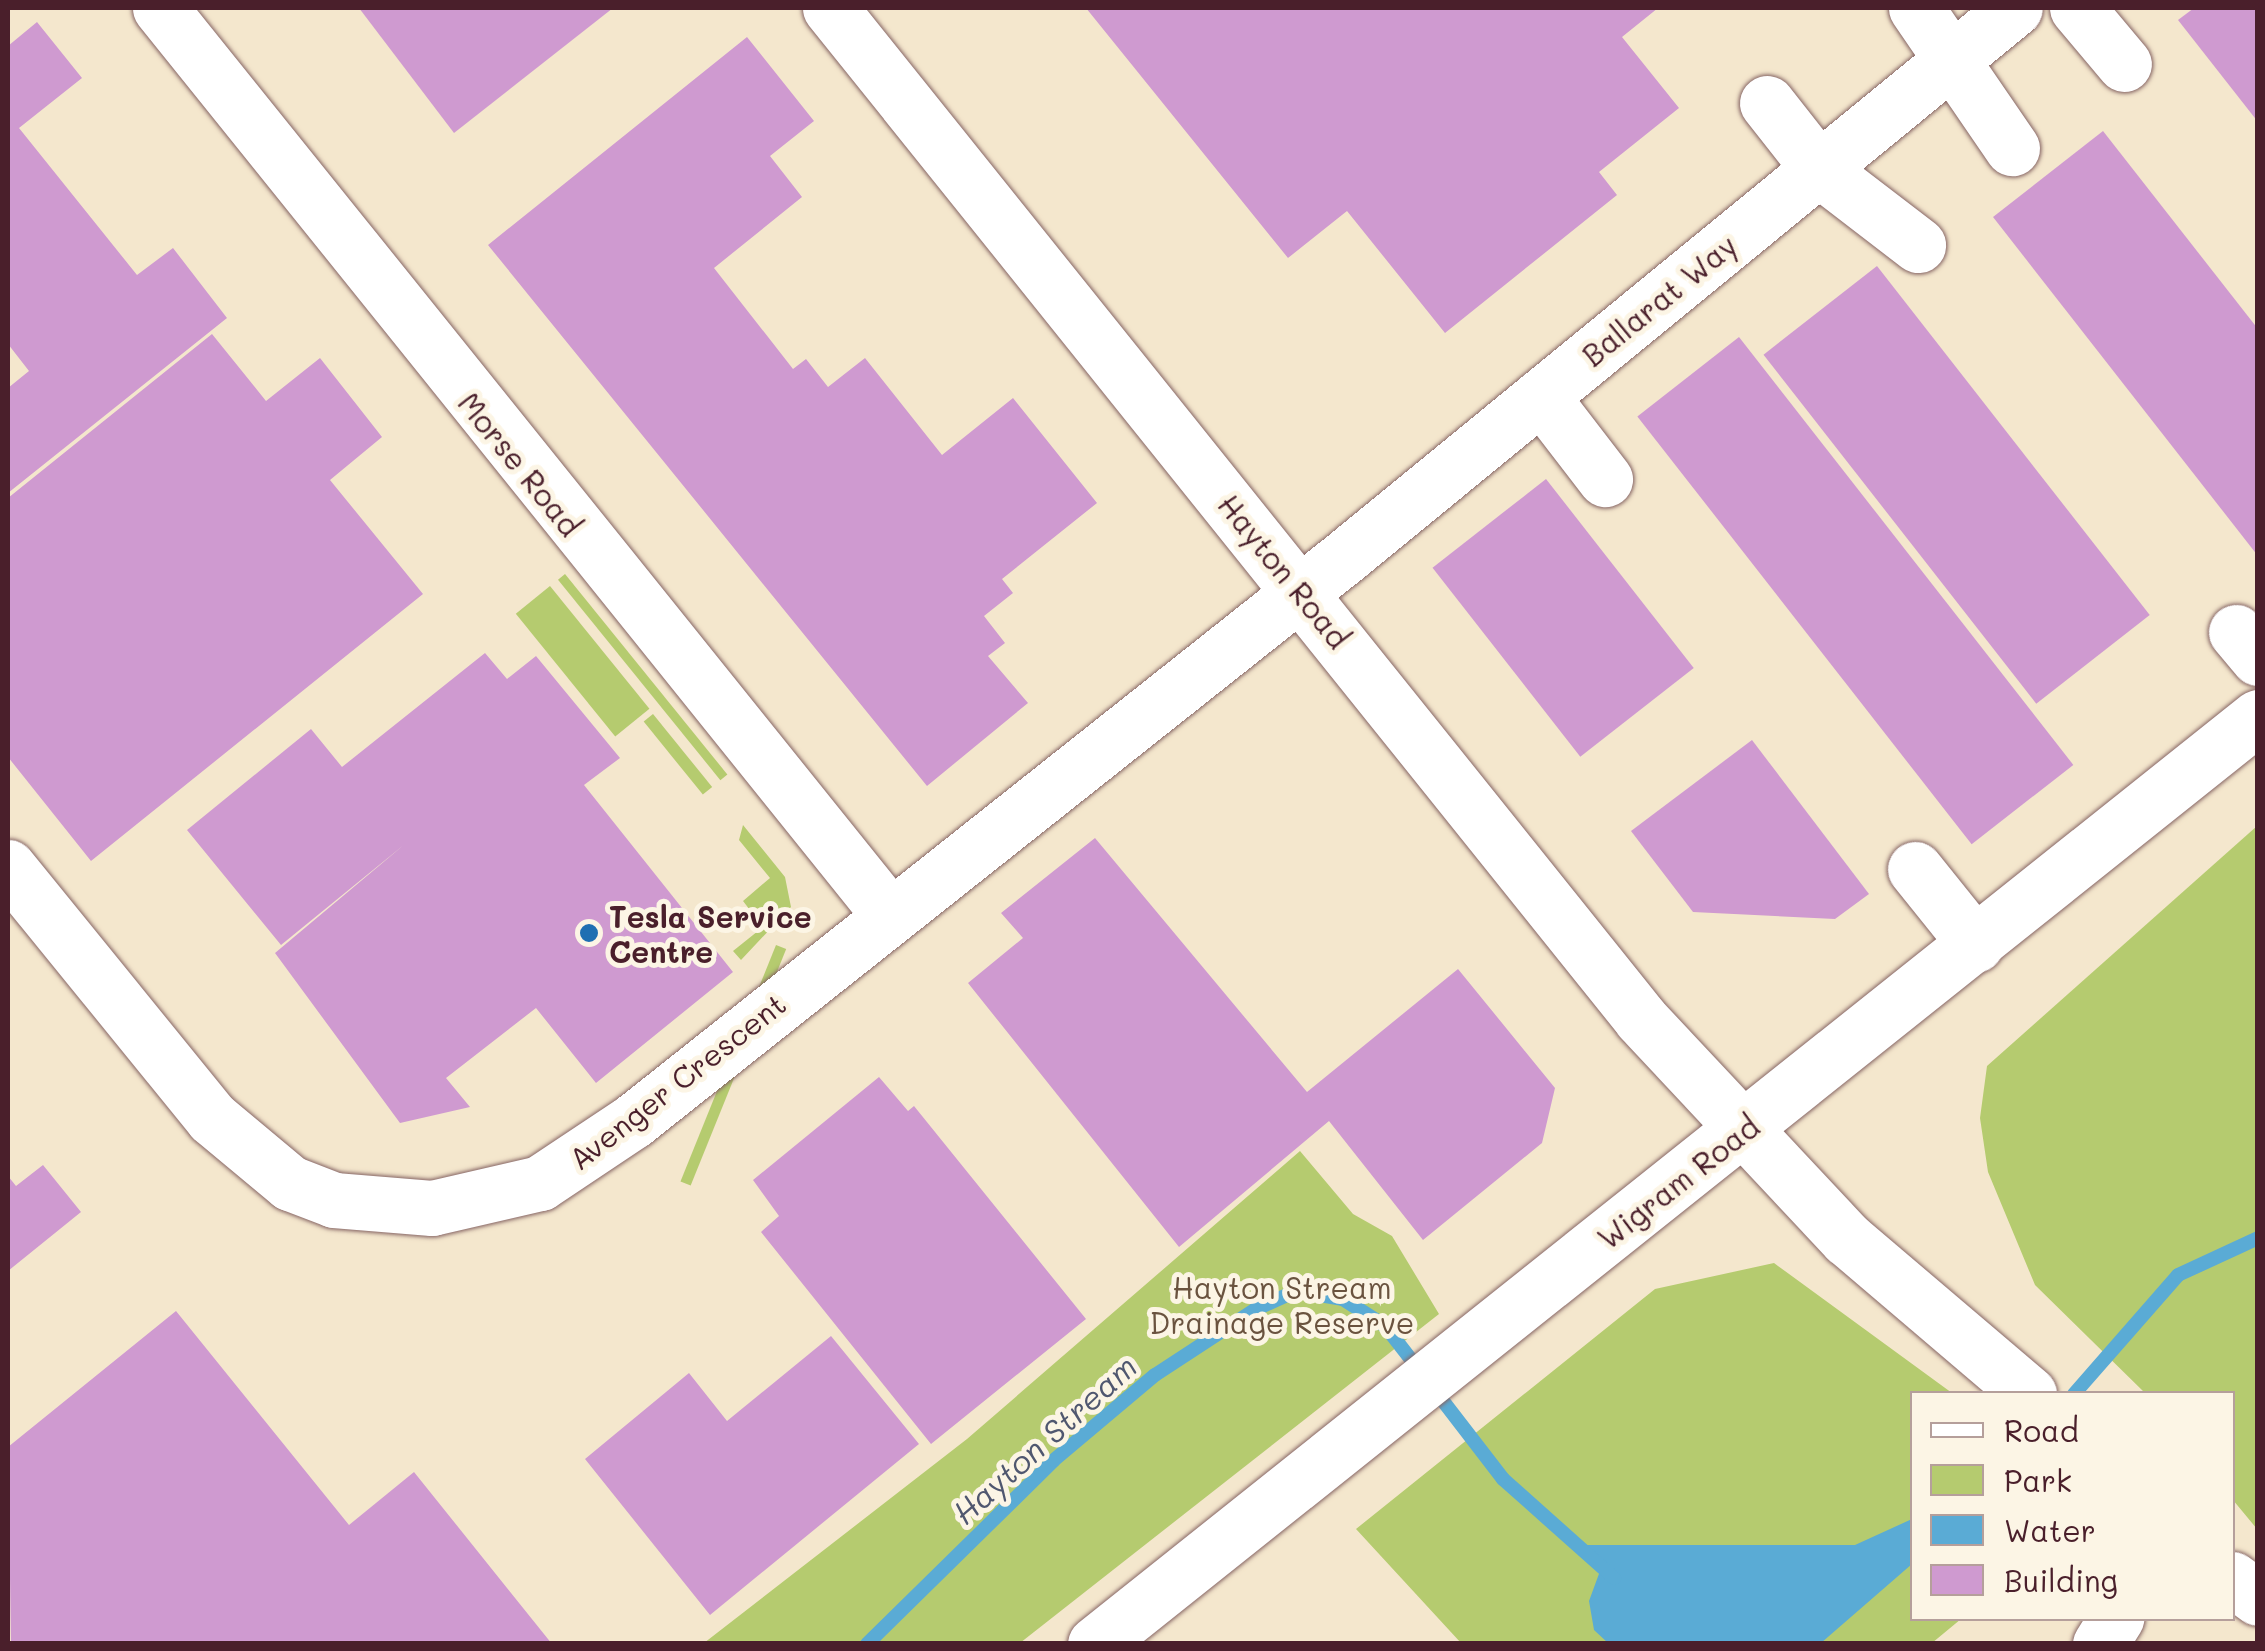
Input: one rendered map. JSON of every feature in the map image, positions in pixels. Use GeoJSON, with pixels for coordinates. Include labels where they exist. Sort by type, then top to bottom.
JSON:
{"type":"FeatureCollection","features":[{"type":"Feature","properties":{"kind":"street","name":"Morse Road"},"geometry":{"type":"LineString","coordinates":[[160,8],[888,913]]}},
{"type":"Feature","properties":{"kind":"street","name":"Hayton Road"},"geometry":{"type":"LineString","coordinates":[[830,8],[1641,1019],[1847,1239],[2013,1378]]}},
{"type":"Feature","properties":{"kind":"street"},"geometry":{"type":"LineString","coordinates":[[1916,8],[2012,148]]}},
{"type":"Feature","properties":{"kind":"street","name":"Ballarat Way"},"geometry":{"type":"LineString","coordinates":[[1298,588],[1541,396],[2015,8]]}},
{"type":"Feature","properties":{"kind":"street"},"geometry":{"type":"LineString","coordinates":[[2077,8],[2124,64]]}},
{"type":"Feature","properties":{"kind":"street"},"geometry":{"type":"LineString","coordinates":[[1767,103],[1819,169],[1918,245]]}},
{"type":"Feature","properties":{"kind":"street"},"geometry":{"type":"LineString","coordinates":[[1541,396],[1605,479]]}},
{"type":"Feature","properties":{"kind":"street","name":"Avenger Crescent"},"geometry":{"type":"LineString","coordinates":[[8,868],[246,1153],[290,1183],[380,1206],[432,1208],[540,1183],[633,1120],[1298,588]]}},
{"type":"Feature","properties":{"kind":"street","name":"Wigram Road"},"geometry":{"type":"LineString","coordinates":[[1095,1644],[1976,946],[2258,717]]}},
{"type":"Feature","properties":{"kind":"street"},"geometry":{"type":"LineString","coordinates":[[1915,870],[1976,946]]}},
{"type":"Feature","properties":{"kind":"street"},"geometry":{"type":"LineString","coordinates":[[2235,1581],[2258,1598]]}},
{"type":"Feature","properties":{"kind":"street"},"geometry":{"type":"LineString","coordinates":[[2100,1644],[2114,1621]]}},
{"type":"Feature","properties":{"kind":"green space"},"geometry":{"type":"Polygon","coordinates":[[[565,574],[727,775],[720,780],[558,580],[565,574]]]}},
{"type":"Feature","properties":{"kind":"green space"},"geometry":{"type":"Polygon","coordinates":[[[550,586],[649,709],[615,736],[516,614],[550,586]]]}},
{"type":"Feature","properties":{"kind":"green space"},"geometry":{"type":"Polygon","coordinates":[[[653,714],[712,787],[703,795],[644,722],[653,714]]]}},
{"type":"Feature","properties":{"kind":"green space"},"geometry":{"type":"Polygon","coordinates":[[[743,825],[785,877],[791,907],[741,960],[733,951],[763,927],[743,901],[770,878],[739,840],[743,825]]]}},
{"type":"Feature","properties":{"kind":"green space"},"geometry":{"type":"Polygon","coordinates":[[[2257,826],[2257,1529],[2235,1502],[2235,1391],[2143,1391],[2035,1285],[1988,1172],[1980,1118],[1987,1066],[2257,826]]]}},
{"type":"Feature","properties":{"kind":"green space"},"geometry":{"type":"Polygon","coordinates":[[[776,945],[786,949],[691,1186],[680,1181],[776,945]]]}},
{"type":"Feature","properties":{"kind":"green space","name":"Hayton Stream Drainage Reserve"},"geometry":{"type":"Polygon","coordinates":[[[1300,1151],[1353,1214],[1392,1236],[1439,1314],[1020,1643],[704,1643],[967,1439],[1300,1151]]]}},
{"type":"Feature","properties":{"kind":"green space"},"geometry":{"type":"Polygon","coordinates":[[[1774,1263],[1949,1391],[1910,1391],[1910,1621],[1959,1621],[1932,1643],[1461,1643],[1356,1529],[1655,1289],[1774,1263]]]}},
{"type":"Feature","properties":{"kind":"water"},"geometry":{"type":"Polygon","coordinates":[[[1910,1520],[1910,1566],[1821,1643],[1608,1643],[1594,1630],[1589,1601],[1600,1571],[1585,1545],[1855,1545],[1910,1520]]]}},
{"type":"Feature","properties":{"kind":"building"},"geometry":{"type":"Polygon","coordinates":[[[359,8],[613,8],[454,133],[359,8]]]}},
{"type":"Feature","properties":{"kind":"building"},"geometry":{"type":"Polygon","coordinates":[[[1086,8],[1658,8],[1622,37],[1679,108],[1599,172],[1617,195],[1445,333],[1347,211],[1288,258],[1086,8]]]}},
{"type":"Feature","properties":{"kind":"building"},"geometry":{"type":"Polygon","coordinates":[[[2194,8],[2258,8],[2258,122],[2178,20],[2194,8]]]}},
{"type":"Feature","properties":{"kind":"building"},"geometry":{"type":"Polygon","coordinates":[[[37,22],[82,78],[19,128],[137,275],[173,248],[227,318],[8,493],[8,388],[29,371],[8,344],[8,46],[37,22]]]}},
{"type":"Feature","properties":{"kind":"building"},"geometry":{"type":"Polygon","coordinates":[[[747,37],[814,121],[770,156],[802,197],[714,268],[793,369],[806,359],[828,387],[865,358],[942,455],[1013,398],[1097,503],[1002,579],[1013,593],[984,616],[1005,643],[988,656],[1028,703],[927,786],[488,245],[747,37]]]}},
{"type":"Feature","properties":{"kind":"building"},"geometry":{"type":"Polygon","coordinates":[[[2103,131],[2258,329],[2258,556],[1993,217],[2103,131]]]}},
{"type":"Feature","properties":{"kind":"building"},"geometry":{"type":"Polygon","coordinates":[[[1877,266],[2150,615],[2036,704],[1764,355],[1877,266]]]}},
{"type":"Feature","properties":{"kind":"building"},"geometry":{"type":"Polygon","coordinates":[[[212,334],[266,401],[320,358],[382,437],[330,480],[423,594],[91,861],[8,757],[8,498],[212,334]]]}},
{"type":"Feature","properties":{"kind":"building"},"geometry":{"type":"Polygon","coordinates":[[[1739,337],[2073,765],[1972,844],[1637,416],[1739,337]]]}},
{"type":"Feature","properties":{"kind":"building"},"geometry":{"type":"Polygon","coordinates":[[[1546,479],[1694,668],[1580,757],[1433,568],[1546,479]]]}},
{"type":"Feature","properties":{"kind":"building"},"geometry":{"type":"Polygon","coordinates":[[[485,653],[507,679],[536,656],[620,758],[584,785],[733,972],[596,1083],[536,1008],[446,1078],[470,1107],[400,1123],[275,953],[405,844],[281,945],[187,830],[311,729],[342,767],[485,653]]]}},
{"type":"Feature","properties":{"kind":"building"},"geometry":{"type":"Polygon","coordinates":[[[1752,740],[1869,894],[1835,919],[1693,912],[1631,831],[1752,740]]]}},
{"type":"Feature","properties":{"kind":"building"},"geometry":{"type":"Polygon","coordinates":[[[1095,838],[1307,1092],[1458,969],[1555,1088],[1542,1143],[1423,1240],[1329,1121],[1179,1247],[968,983],[1023,938],[1001,913],[1095,838]]]}},
{"type":"Feature","properties":{"kind":"building"},"geometry":{"type":"Polygon","coordinates":[[[879,1077],[908,1111],[914,1106],[1086,1319],[931,1444],[761,1232],[779,1216],[753,1180],[879,1077]]]}},
{"type":"Feature","properties":{"kind":"building"},"geometry":{"type":"Polygon","coordinates":[[[43,1165],[81,1212],[8,1271],[8,1176],[16,1186],[43,1165]]]}},
{"type":"Feature","properties":{"kind":"building"},"geometry":{"type":"Polygon","coordinates":[[[176,1311],[349,1525],[414,1472],[552,1644],[11,1644],[8,1447],[176,1311]]]}},
{"type":"Feature","properties":{"kind":"building"},"geometry":{"type":"Polygon","coordinates":[[[831,1336],[919,1444],[710,1615],[585,1459],[689,1373],[727,1421],[831,1336]]]}},
{"type":"Feature","properties":{"kind":"waterway","name":"Hayton Stream"},"geometry":{"type":"LineString","coordinates":[[2077,1391],[2178,1275],[2258,1238]]}},
{"type":"Feature","properties":{"kind":"waterway","name":"Hayton Stream"},"geometry":{"type":"LineString","coordinates":[[867,1644],[1054,1460],[1155,1375],[1256,1309],[1296,1291],[1343,1299],[1385,1326],[1420,1371]]}},
{"type":"Feature","properties":{"kind":"waterway","name":"Hayton Stream"},"geometry":{"type":"LineString","coordinates":[[1433,1388],[1503,1479],[1614,1578]]}},
{"type":"Feature","properties":{"kind":"place","name":"Tesla Service Centre"},"geometry":{"type":"Point","coordinates":[589,933]}}]}
